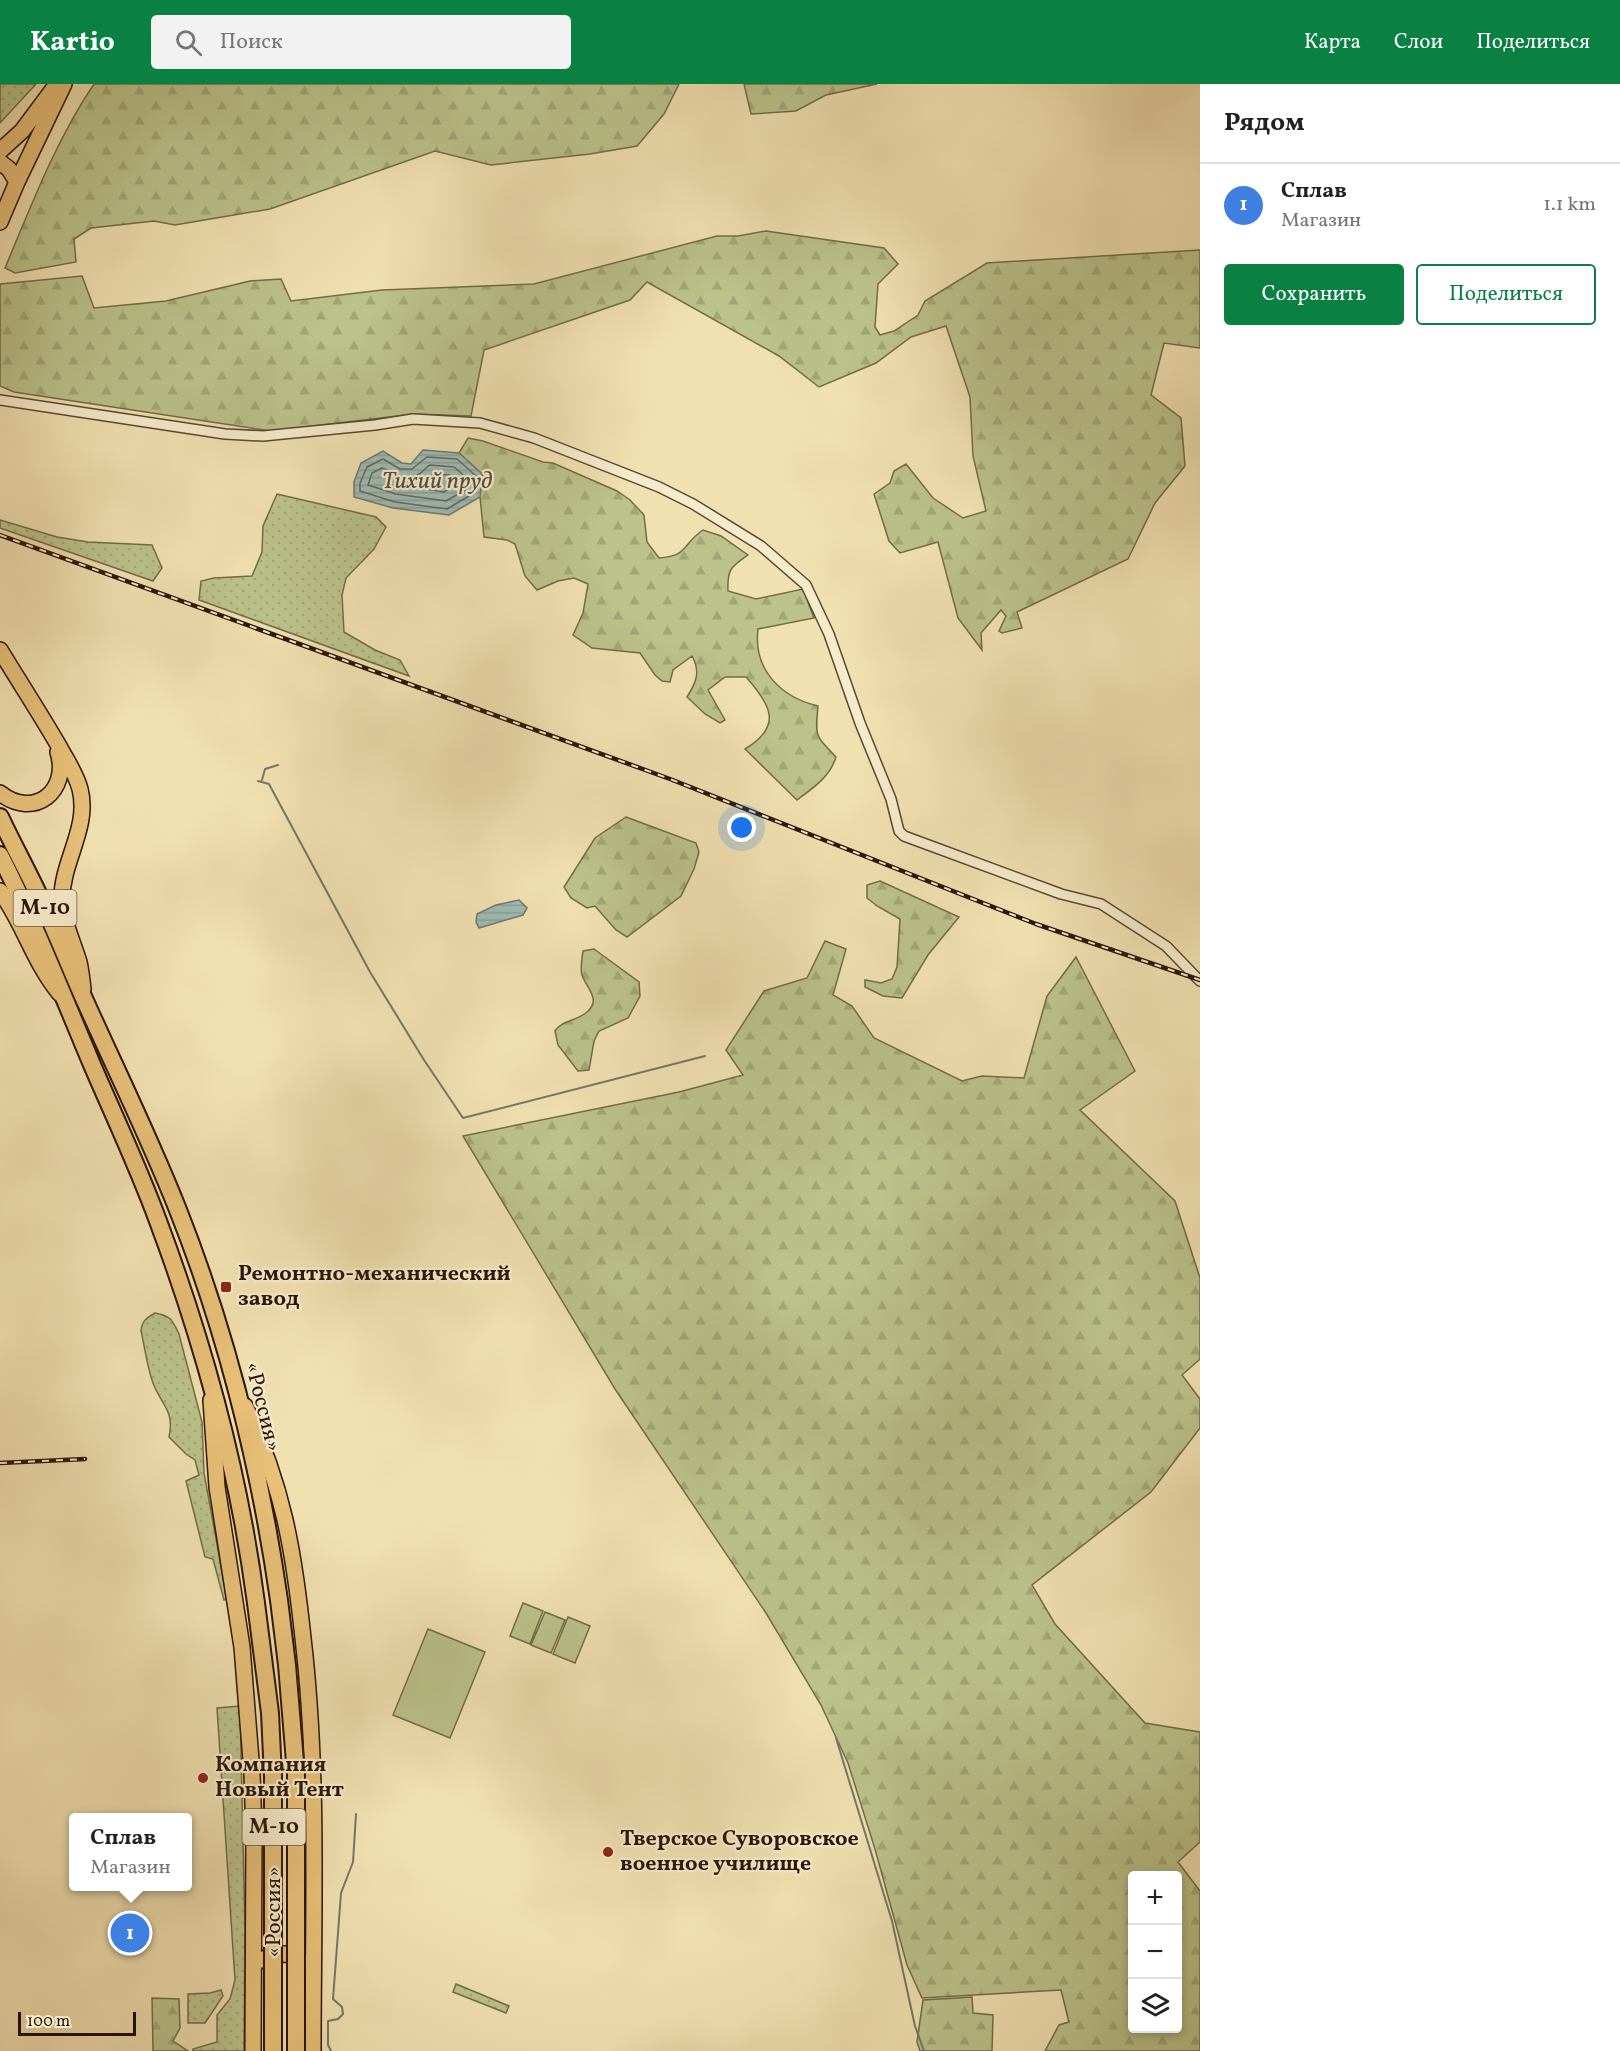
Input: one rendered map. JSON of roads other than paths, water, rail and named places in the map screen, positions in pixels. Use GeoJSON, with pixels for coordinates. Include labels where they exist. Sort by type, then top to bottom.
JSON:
{"type":"FeatureCollection","features":[{"type":"Feature","properties":{"kind":"highway","name":"«Россия»"},"geometry":{"type":"LineString","coordinates":[[0,818],[46,910],[179,1211],[216,1317],[233,1379],[260,1495],[279,1600],[287,1665],[296,1774],[296,2051]]}},
{"type":"Feature","properties":{"kind":"highway","name":"«Россия»"},"geometry":{"type":"LineString","coordinates":[[0,855],[30,916],[158,1219],[211,1385],[237,1491],[256,1603],[270,1713],[273,1777],[273,2051]]}},
{"type":"Feature","properties":{"kind":"main road"},"geometry":{"type":"LineString","coordinates":[[0,151],[22,131],[57,84]]}},
{"type":"Feature","properties":{"kind":"main road"},"geometry":{"type":"LineString","coordinates":[[0,222],[64,84]]}},
{"type":"Feature","properties":{"kind":"main road"},"geometry":{"type":"LineString","coordinates":[[0,162],[9,169],[17,182]]}},
{"type":"Feature","properties":{"kind":"main road"},"geometry":{"type":"LineString","coordinates":[[0,651],[49,729],[81,790],[82,815],[65,873],[62,900],[66,923],[80,964],[85,1002]]}},
{"type":"Feature","properties":{"kind":"main road"},"geometry":{"type":"LineString","coordinates":[[0,793],[13,802],[27,804],[45,799],[54,790],[59,781],[61,766],[49,729]]}},
{"type":"Feature","properties":{"kind":"main road"},"geometry":{"type":"LineString","coordinates":[[0,891],[20,923],[45,977],[67,1003]]}},
{"type":"Feature","properties":{"kind":"main road"},"geometry":{"type":"LineString","coordinates":[[233,1379],[274,1476],[286,1517],[295,1570],[310,1703],[314,1793],[313,2051]]}},
{"type":"Feature","properties":{"kind":"main road"},"geometry":{"type":"LineString","coordinates":[[211,1385],[217,1487],[242,1647],[252,1773],[255,1917],[253,2051]]}},
{"type":"Feature","properties":{"kind":"main road"},"geometry":{"type":"LineString","coordinates":[[255,1917],[265,1928],[284,1933],[299,1929],[313,1916]]}},
{"type":"Feature","properties":{"kind":"main road"},"geometry":{"type":"LineString","coordinates":[[254,1969],[265,1959],[284,1954],[299,1958],[313,1972]]}},
{"type":"Feature","properties":{"kind":"street"},"geometry":{"type":"LineString","coordinates":[[0,399],[214,432],[263,436],[413,419],[480,423],[544,442],[659,487],[693,504],[761,546],[806,585],[829,634],[860,723],[891,799],[899,831],[904,836],[1061,894],[1101,904],[1166,946],[1200,981]]}},
{"type":"Feature","properties":{"kind":"water","name":"Тихий пруд"},"geometry":{"type":"Polygon","coordinates":[[[423,450],[459,453],[482,474],[480,497],[449,515],[393,508],[354,497],[354,482],[361,463],[383,451],[402,463],[411,464],[423,450]]]}},
{"type":"Feature","properties":{"kind":"water"},"geometry":{"type":"Polygon","coordinates":[[[519,900],[527,908],[523,915],[479,928],[476,922],[477,914],[496,905],[519,900]]]}},
{"type":"Feature","properties":{"kind":"waterway"},"geometry":{"type":"LineString","coordinates":[[262,780],[265,769],[278,765]]}},
{"type":"Feature","properties":{"kind":"waterway"},"geometry":{"type":"LineString","coordinates":[[258,781],[269,784],[370,972],[463,1118],[705,1056]]}},
{"type":"Feature","properties":{"kind":"waterway"},"geometry":{"type":"LineString","coordinates":[[836,1738],[892,1921],[915,2026],[924,2051]]}},
{"type":"Feature","properties":{"kind":"waterway"},"geometry":{"type":"LineString","coordinates":[[331,2051],[328,2045],[328,2021],[338,2019],[343,2014],[342,2007],[333,1999],[341,1893],[353,1862],[356,1814]]}},
{"type":"Feature","properties":{"kind":"railway"},"geometry":{"type":"LineString","coordinates":[[0,535],[670,779],[1036,924],[1200,980]]}},
{"type":"Feature","properties":{"kind":"railway"},"geometry":{"type":"LineString","coordinates":[[0,1463],[85,1459]]}},
{"type":"Feature","properties":{"kind":"place","name":"Ремонтно-механический завод"},"geometry":{"type":"Point","coordinates":[226,1287]}},
{"type":"Feature","properties":{"kind":"place","name":"Компания Новый Тент"},"geometry":{"type":"Point","coordinates":[203,1778]}},
{"type":"Feature","properties":{"kind":"place","name":"Тверское Суворовское военное училище"},"geometry":{"type":"Point","coordinates":[608,1852]}},
{"type":"Feature","properties":{"kind":"place","name":"Сплав"},"geometry":{"type":"Point","coordinates":[130,1933]}}]}
